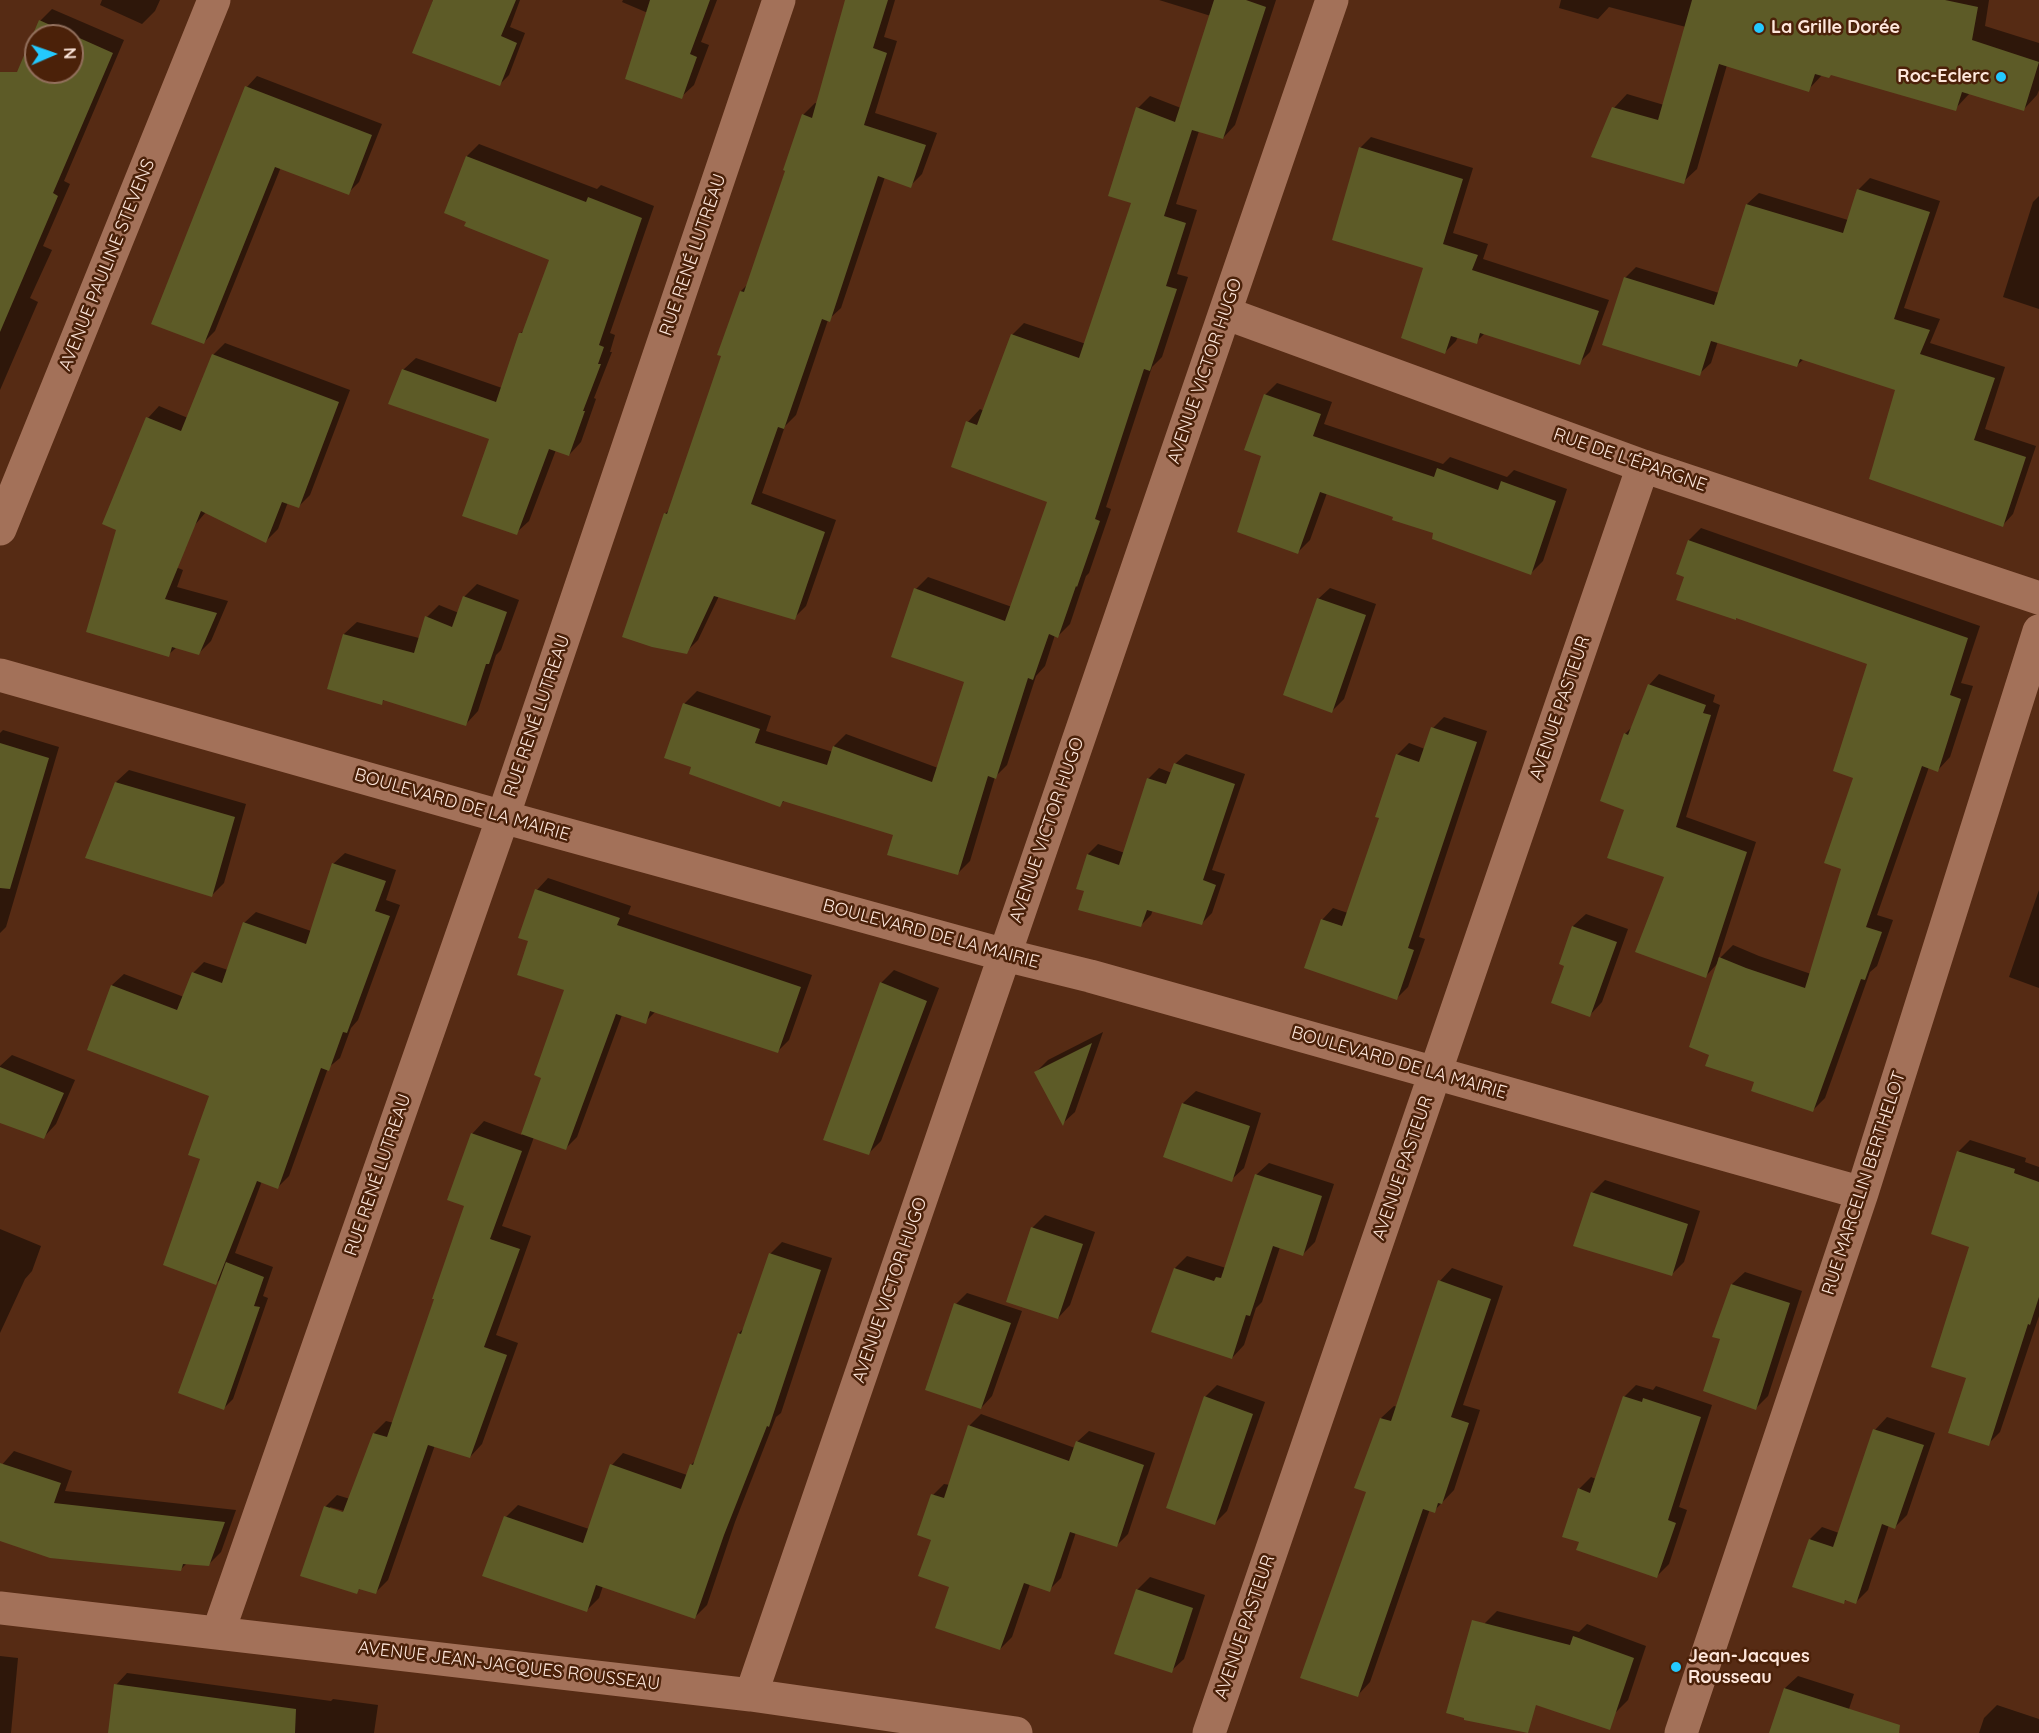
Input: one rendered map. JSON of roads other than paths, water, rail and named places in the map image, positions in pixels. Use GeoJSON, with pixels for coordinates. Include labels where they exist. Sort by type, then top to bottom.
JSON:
{"type":"FeatureCollection","features":[{"type":"Feature","properties":{"kind":"street","name":"AVENUE PAULINE STEVENS"},"geometry":{"type":"LineString","coordinates":[[0,529],[214,0]]}},
{"type":"Feature","properties":{"kind":"street","name":"RUE RENÉ LUTREAU"},"geometry":{"type":"LineString","coordinates":[[218,1633],[503,817],[779,0]]}},
{"type":"Feature","properties":{"kind":"street","name":"AVENUE VICTOR HUGO"},"geometry":{"type":"LineString","coordinates":[[751,1695],[1332,0]]}},
{"type":"Feature","properties":{"kind":"street","name":"RUE DE L'ÉPARGNE"},"geometry":{"type":"LineString","coordinates":[[1225,313],[1643,466],[2039,598]]}},
{"type":"Feature","properties":{"kind":"street","name":"AVENUE PASTEUR"},"geometry":{"type":"LineString","coordinates":[[1209,1733],[1643,466]]}},
{"type":"Feature","properties":{"kind":"street","name":"RUE MARCELIN BERTHELOT"},"geometry":{"type":"LineString","coordinates":[[1681,1733],[1862,1193],[2039,632]]}},
{"type":"Feature","properties":{"kind":"street","name":"BOULEVARD DE LA MAIRIE"},"geometry":{"type":"LineString","coordinates":[[0,675],[503,817],[1102,980],[1862,1193]]}},
{"type":"Feature","properties":{"kind":"street","name":"AVENUE JEAN-JACQUES ROUSSEAU"},"geometry":{"type":"LineString","coordinates":[[0,1608],[751,1695],[1004,1732]]}},
{"type":"Feature","properties":{"kind":"place","name":"La Grille Dorée"},"geometry":{"type":"Point","coordinates":[1759,28]}},
{"type":"Feature","properties":{"kind":"place","name":"Roc-Eclerc"},"geometry":{"type":"Point","coordinates":[2001,77]}},
{"type":"Feature","properties":{"kind":"place","name":"Jean-Jacques Rousseau"},"geometry":{"type":"Point","coordinates":[1676,1667]}}]}
